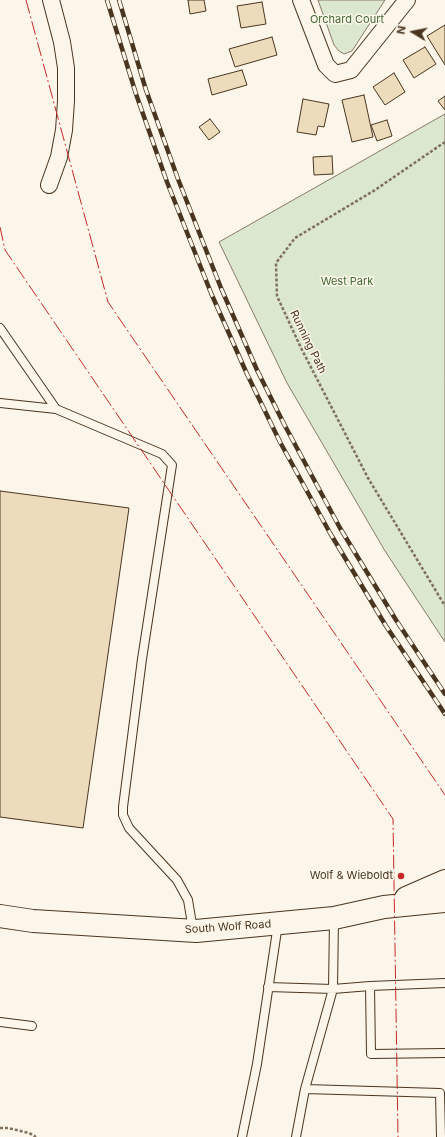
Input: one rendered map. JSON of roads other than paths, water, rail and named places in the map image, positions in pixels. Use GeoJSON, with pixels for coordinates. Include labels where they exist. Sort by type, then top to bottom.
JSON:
{"type":"FeatureCollection","features":[{"type":"Feature","properties":{"kind":"main road","name":"South Wolf Road"},"geometry":{"type":"LineString","coordinates":[[384,907],[445,882]]}},
{"type":"Feature","properties":{"kind":"main road","name":"South Wolf Road"},"geometry":{"type":"LineString","coordinates":[[0,916],[33,921],[193,931],[334,918],[384,907],[445,901]]}},
{"type":"Feature","properties":{"kind":"street"},"geometry":{"type":"LineString","coordinates":[[49,185],[59,157],[64,130],[66,100],[66,68],[62,42],[51,0]]}},
{"type":"Feature","properties":{"kind":"street"},"geometry":{"type":"LineString","coordinates":[[301,0],[326,65],[335,74],[351,70],[407,0]]}},
{"type":"Feature","properties":{"kind":"lane"},"geometry":{"type":"LineString","coordinates":[[0,328],[56,409]]}},
{"type":"Feature","properties":{"kind":"lane"},"geometry":{"type":"LineString","coordinates":[[0,403],[56,409],[162,454],[172,465],[142,659],[123,815],[129,828],[177,880],[188,900],[193,931]]}},
{"type":"Feature","properties":{"kind":"lane"},"geometry":{"type":"LineString","coordinates":[[296,1137],[306,1089],[333,989],[334,918]]}},
{"type":"Feature","properties":{"kind":"lane"},"geometry":{"type":"LineString","coordinates":[[242,1137],[257,1064],[278,923]]}},
{"type":"Feature","properties":{"kind":"lane"},"geometry":{"type":"LineString","coordinates":[[268,987],[333,989],[445,983]]}},
{"type":"Feature","properties":{"kind":"lane"},"geometry":{"type":"LineString","coordinates":[[370,986],[371,1054],[445,1053]]}},
{"type":"Feature","properties":{"kind":"lane"},"geometry":{"type":"LineString","coordinates":[[0,1022],[32,1026]]}},
{"type":"Feature","properties":{"kind":"lane"},"geometry":{"type":"LineString","coordinates":[[306,1089],[440,1093],[441,1137]]}},
{"type":"Feature","properties":{"kind":"railway"},"geometry":{"type":"LineString","coordinates":[[107,0],[136,94],[167,182],[211,293],[247,374],[280,442],[330,533],[386,626],[445,714]]}},
{"type":"Feature","properties":{"kind":"railway"},"geometry":{"type":"LineString","coordinates":[[119,0],[146,90],[178,179],[221,288],[257,370],[284,424],[340,528],[396,620],[445,694]]}},
{"type":"Feature","properties":{"kind":"place","name":"Wolf & Wieboldt"},"geometry":{"type":"Point","coordinates":[401,876]}},
{"type":"Feature","properties":{"kind":"park label","name":"Orchard Court"},"geometry":{"type":"Point","coordinates":[347,20]}},
{"type":"Feature","properties":{"kind":"park label","name":"West Park"},"geometry":{"type":"Point","coordinates":[347,282]}}]}
